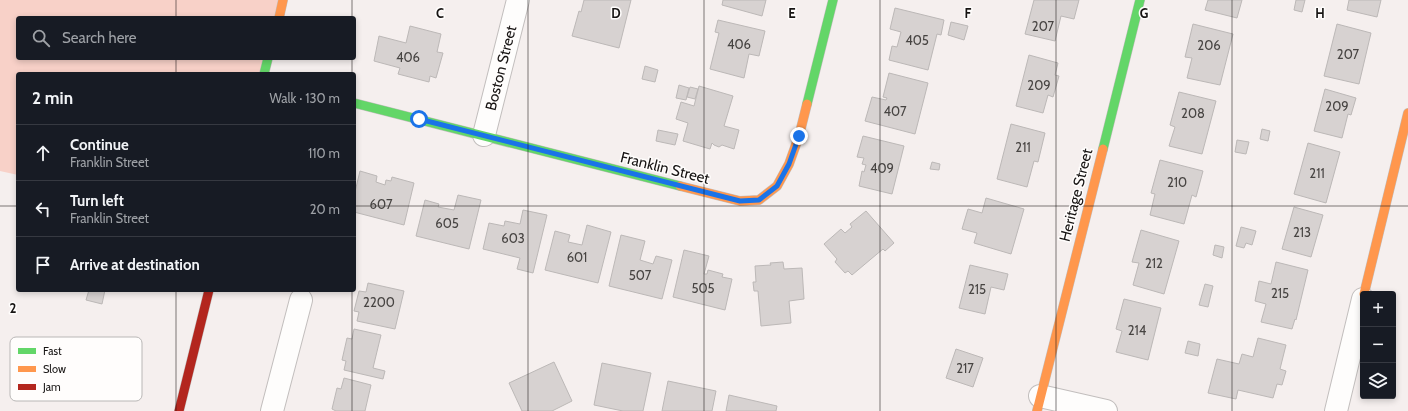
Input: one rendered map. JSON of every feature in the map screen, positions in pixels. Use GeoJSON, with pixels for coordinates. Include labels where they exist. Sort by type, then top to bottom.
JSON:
{"type":"FeatureCollection","features":[{"type":"Feature","properties":{"kind":"street"},"geometry":{"type":"LineString","coordinates":[[279,16],[283,0]]}},
{"type":"Feature","properties":{"kind":"street","name":"Boston Street"},"geometry":{"type":"LineString","coordinates":[[484,135],[518,0]]}},
{"type":"Feature","properties":{"kind":"street","name":"Franklin Street"},"geometry":{"type":"LineString","coordinates":[[356,103],[740,201],[759,200],[777,186],[789,164],[799,136],[833,0]]}},
{"type":"Feature","properties":{"kind":"street","name":"Heritage Street"},"geometry":{"type":"LineString","coordinates":[[1039,404],[1140,0]]}},
{"type":"Feature","properties":{"kind":"street"},"geometry":{"type":"LineString","coordinates":[[264,72],[268,60]]}},
{"type":"Feature","properties":{"kind":"street"},"geometry":{"type":"LineString","coordinates":[[1365,291],[1408,113]]}},
{"type":"Feature","properties":{"kind":"street"},"geometry":{"type":"LineString","coordinates":[[179,411],[209,292]]}},
{"type":"Feature","properties":{"kind":"street"},"geometry":{"type":"LineString","coordinates":[[272,411],[300,300]]}},
{"type":"Feature","properties":{"kind":"street"},"geometry":{"type":"LineString","coordinates":[[1336,411],[1360,311]]}},
{"type":"Feature","properties":{"kind":"street"},"geometry":{"type":"LineString","coordinates":[[1039,404],[1106,411]]}},
{"type":"Feature","properties":{"kind":"shaded area"},"geometry":{"type":"Polygon","coordinates":[[[0,0],[283,0],[279,16],[16,16],[16,60],[268,60],[264,72],[16,72],[16,175],[0,171],[0,0]]]}},
{"type":"Feature","properties":{"kind":"building"},"geometry":{"type":"Polygon","coordinates":[[[584,0],[631,0],[619,48],[572,36],[579,11],[581,12],[584,0]]]}},
{"type":"Feature","properties":{"kind":"building"},"geometry":{"type":"Polygon","coordinates":[[[723,0],[766,0],[762,16],[722,5],[723,0]]]}},
{"type":"Feature","properties":{"kind":"building"},"geometry":{"type":"Polygon","coordinates":[[[1034,0],[1079,0],[1074,19],[1061,16],[1055,41],[1025,34],[1034,0]]]}},
{"type":"Feature","properties":{"kind":"building"},"geometry":{"type":"Polygon","coordinates":[[[1208,0],[1242,0],[1237,18],[1205,10],[1208,0]]]}},
{"type":"Feature","properties":{"kind":"building"},"geometry":{"type":"Polygon","coordinates":[[[1296,0],[1305,0],[1302,12],[1294,10],[1296,0]]]}},
{"type":"Feature","properties":{"kind":"building"},"geometry":{"type":"Polygon","coordinates":[[[1349,0],[1381,0],[1377,17],[1347,10],[1349,0]]]}},
{"type":"Feature","properties":{"kind":"building"},"geometry":{"type":"Polygon","coordinates":[[[895,8],[944,20],[941,35],[937,34],[928,70],[889,60],[892,46],[897,47],[901,32],[890,29],[895,8]]]}},
{"type":"Feature","properties":{"kind":"building"},"geometry":{"type":"Polygon","coordinates":[[[718,20],[765,31],[759,56],[749,54],[744,78],[710,69],[719,33],[715,32],[718,20]]]}},
{"type":"Feature","properties":{"kind":"building"},"geometry":{"type":"Polygon","coordinates":[[[951,22],[968,26],[964,40],[948,35],[951,22]]]}},
{"type":"Feature","properties":{"kind":"building"},"geometry":{"type":"Polygon","coordinates":[[[1193,24],[1233,34],[1220,85],[1187,78],[1192,58],[1185,57],[1193,24]]]}},
{"type":"Feature","properties":{"kind":"building"},"geometry":{"type":"Polygon","coordinates":[[[1337,24],[1371,33],[1359,84],[1324,76],[1337,24]]]}},
{"type":"Feature","properties":{"kind":"building"},"geometry":{"type":"Polygon","coordinates":[[[410,26],[441,34],[437,52],[443,53],[436,78],[430,76],[429,82],[398,74],[400,68],[374,61],[379,36],[406,43],[410,26]]]}},
{"type":"Feature","properties":{"kind":"building"},"geometry":{"type":"Polygon","coordinates":[[[1029,55],[1058,63],[1055,75],[1059,76],[1053,97],[1048,95],[1043,113],[1016,106],[1029,55]]]}},
{"type":"Feature","properties":{"kind":"building"},"geometry":{"type":"Polygon","coordinates":[[[645,66],[658,70],[655,82],[642,79],[645,66]]]}},
{"type":"Feature","properties":{"kind":"building"},"geometry":{"type":"Polygon","coordinates":[[[889,73],[928,83],[915,134],[865,121],[872,97],[886,100],[887,98],[883,97],[889,73]]]}},
{"type":"Feature","properties":{"kind":"building"},"geometry":{"type":"Polygon","coordinates":[[[679,85],[689,88],[686,100],[676,98],[679,85]]]}},
{"type":"Feature","properties":{"kind":"building"},"geometry":{"type":"Polygon","coordinates":[[[699,86],[733,96],[724,126],[739,130],[734,149],[722,145],[719,147],[712,143],[710,149],[683,141],[688,123],[676,119],[681,102],[694,106],[699,86]]]}},
{"type":"Feature","properties":{"kind":"building"},"geometry":{"type":"Polygon","coordinates":[[[690,87],[698,89],[695,99],[687,97],[690,87]]]}},
{"type":"Feature","properties":{"kind":"building"},"geometry":{"type":"Polygon","coordinates":[[[1325,89],[1356,98],[1351,115],[1348,114],[1342,138],[1314,131],[1325,89]]]}},
{"type":"Feature","properties":{"kind":"building"},"geometry":{"type":"Polygon","coordinates":[[[1179,92],[1216,101],[1202,154],[1169,146],[1175,127],[1170,125],[1179,92]]]}},
{"type":"Feature","properties":{"kind":"building"},"geometry":{"type":"Polygon","coordinates":[[[1011,124],[1045,133],[1038,162],[1034,161],[1027,187],[997,179],[1011,124]]]}},
{"type":"Feature","properties":{"kind":"building"},"geometry":{"type":"Polygon","coordinates":[[[1262,129],[1270,131],[1268,141],[1260,139],[1262,129]]]}},
{"type":"Feature","properties":{"kind":"building"},"geometry":{"type":"Polygon","coordinates":[[[658,130],[678,134],[675,145],[656,141],[658,130]]]}},
{"type":"Feature","properties":{"kind":"building"},"geometry":{"type":"Polygon","coordinates":[[[863,136],[904,146],[892,194],[859,186],[862,171],[864,172],[866,165],[862,164],[864,158],[857,157],[863,136]]]}},
{"type":"Feature","properties":{"kind":"building"},"geometry":{"type":"Polygon","coordinates":[[[1237,140],[1249,142],[1246,154],[1235,152],[1237,140]]]}},
{"type":"Feature","properties":{"kind":"building"},"geometry":{"type":"Polygon","coordinates":[[[1308,143],[1340,152],[1326,203],[1294,194],[1308,143]]]}},
{"type":"Feature","properties":{"kind":"building"},"geometry":{"type":"Polygon","coordinates":[[[1160,160],[1203,171],[1196,197],[1192,195],[1184,224],[1150,215],[1155,194],[1151,193],[1160,160]]]}},
{"type":"Feature","properties":{"kind":"building"},"geometry":{"type":"Polygon","coordinates":[[[932,162],[940,164],[939,170],[930,169],[932,162]]]}},
{"type":"Feature","properties":{"kind":"building"},"geometry":{"type":"Polygon","coordinates":[[[360,171],[377,176],[376,182],[385,185],[386,180],[391,181],[392,177],[414,183],[404,225],[356,213],[356,188],[360,171]]]}},
{"type":"Feature","properties":{"kind":"building"},"geometry":{"type":"Polygon","coordinates":[[[458,195],[481,200],[469,249],[416,236],[425,200],[439,204],[438,207],[454,210],[458,195]]]}},
{"type":"Feature","properties":{"kind":"building"},"geometry":{"type":"Polygon","coordinates":[[[986,198],[1024,209],[1011,254],[974,243],[977,233],[962,229],[968,209],[982,213],[986,198]]]}},
{"type":"Feature","properties":{"kind":"building"},"geometry":{"type":"Polygon","coordinates":[[[1294,207],[1323,215],[1311,257],[1282,249],[1294,207]]]}},
{"type":"Feature","properties":{"kind":"building"},"geometry":{"type":"Polygon","coordinates":[[[523,210],[547,215],[533,273],[517,269],[520,258],[483,249],[489,223],[504,226],[505,221],[520,224],[523,210]]]}},
{"type":"Feature","properties":{"kind":"building"},"geometry":{"type":"Polygon","coordinates":[[[866,211],[894,243],[885,251],[883,249],[852,275],[848,271],[845,273],[835,262],[837,259],[824,244],[841,229],[845,233],[852,227],[850,224],[866,211]]]}},
{"type":"Feature","properties":{"kind":"building"},"geometry":{"type":"Polygon","coordinates":[[[587,225],[611,232],[598,283],[545,270],[555,231],[570,235],[568,242],[582,245],[587,225]]]}},
{"type":"Feature","properties":{"kind":"building"},"geometry":{"type":"Polygon","coordinates":[[[1241,227],[1256,231],[1252,245],[1246,243],[1244,248],[1236,246],[1241,227]]]}},
{"type":"Feature","properties":{"kind":"building"},"geometry":{"type":"Polygon","coordinates":[[[1141,230],[1179,241],[1164,294],[1133,285],[1139,263],[1132,262],[1141,230]]]}},
{"type":"Feature","properties":{"kind":"building"},"geometry":{"type":"Polygon","coordinates":[[[621,235],[645,241],[640,260],[653,264],[656,256],[672,260],[662,299],[609,286],[621,235]]]}},
{"type":"Feature","properties":{"kind":"building"},"geometry":{"type":"Polygon","coordinates":[[[1215,245],[1224,247],[1222,258],[1213,255],[1215,245]]]}},
{"type":"Feature","properties":{"kind":"building"},"geometry":{"type":"Polygon","coordinates":[[[684,250],[709,256],[704,274],[707,274],[708,270],[723,274],[722,277],[732,279],[725,310],[673,297],[684,250]]]}},
{"type":"Feature","properties":{"kind":"building"},"geometry":{"type":"Polygon","coordinates":[[[783,262],[784,269],[802,268],[804,299],[789,301],[791,323],[761,326],[758,291],[754,291],[753,282],[756,282],[755,266],[771,265],[770,263],[783,262]]]}},
{"type":"Feature","properties":{"kind":"building"},"geometry":{"type":"Polygon","coordinates":[[[1276,262],[1308,270],[1296,320],[1295,319],[1292,329],[1261,322],[1266,304],[1255,301],[1259,281],[1271,284],[1276,262]]]}},
{"type":"Feature","properties":{"kind":"building"},"geometry":{"type":"Polygon","coordinates":[[[970,265],[1008,274],[1004,290],[991,287],[985,314],[959,308],[970,265]]]}},
{"type":"Feature","properties":{"kind":"building"},"geometry":{"type":"Polygon","coordinates":[[[368,283],[404,291],[395,329],[357,321],[359,312],[354,311],[359,291],[366,292],[368,283]]]}},
{"type":"Feature","properties":{"kind":"building"},"geometry":{"type":"Polygon","coordinates":[[[1205,284],[1213,286],[1208,307],[1199,305],[1205,284]]]}},
{"type":"Feature","properties":{"kind":"building"},"geometry":{"type":"Polygon","coordinates":[[[88,292],[105,292],[102,304],[86,300],[88,292]]]}},
{"type":"Feature","properties":{"kind":"building"},"geometry":{"type":"Polygon","coordinates":[[[1124,299],[1161,308],[1148,360],[1116,352],[1122,331],[1116,329],[1124,299]]]}},
{"type":"Feature","properties":{"kind":"building"},"geometry":{"type":"Polygon","coordinates":[[[354,329],[381,335],[373,368],[385,371],[383,379],[344,370],[346,361],[342,360],[347,338],[352,339],[354,329]]]}},
{"type":"Feature","properties":{"kind":"building"},"geometry":{"type":"Polygon","coordinates":[[[1258,338],[1286,345],[1280,369],[1286,371],[1282,385],[1277,384],[1273,398],[1238,390],[1236,399],[1208,393],[1217,359],[1239,364],[1242,354],[1253,357],[1258,338]]]}},
{"type":"Feature","properties":{"kind":"building"},"geometry":{"type":"Polygon","coordinates":[[[1188,341],[1200,344],[1198,356],[1185,353],[1188,341]]]}},
{"type":"Feature","properties":{"kind":"building"},"geometry":{"type":"Polygon","coordinates":[[[956,349],[983,358],[973,387],[946,378],[956,349]]]}},
{"type":"Feature","properties":{"kind":"building"},"geometry":{"type":"Polygon","coordinates":[[[554,362],[572,401],[552,411],[522,411],[509,383],[554,362]]]}},
{"type":"Feature","properties":{"kind":"building"},"geometry":{"type":"Polygon","coordinates":[[[602,363],[651,373],[643,411],[623,411],[594,405],[602,363]]]}},
{"type":"Feature","properties":{"kind":"building"},"geometry":{"type":"Polygon","coordinates":[[[344,378],[371,385],[365,411],[336,411],[332,409],[337,388],[341,389],[344,378]]]}},
{"type":"Feature","properties":{"kind":"building"},"geometry":{"type":"Polygon","coordinates":[[[668,381],[716,391],[712,411],[662,411],[668,381]]]}},
{"type":"Feature","properties":{"kind":"building"},"geometry":{"type":"Polygon","coordinates":[[[729,395],[777,406],[776,411],[726,411],[729,395]]]}},
{"type":"Feature","properties":{"kind":"traffic: fast"},"geometry":{"type":"LineString","coordinates":[[807,104],[833,0]]}},
{"type":"Feature","properties":{"kind":"traffic: fast"},"geometry":{"type":"LineString","coordinates":[[1103,149],[1140,0]]}},
{"type":"Feature","properties":{"kind":"traffic: fast"},"geometry":{"type":"LineString","coordinates":[[264,72],[268,60]]}},
{"type":"Feature","properties":{"kind":"traffic: fast"},"geometry":{"type":"LineString","coordinates":[[356,104],[680,186]]}},
{"type":"Feature","properties":{"kind":"traffic: slow"},"geometry":{"type":"LineString","coordinates":[[279,16],[283,0]]}},
{"type":"Feature","properties":{"kind":"traffic: slow"},"geometry":{"type":"LineString","coordinates":[[680,186],[740,201],[759,200],[777,186],[789,164],[799,136],[807,104]]}},
{"type":"Feature","properties":{"kind":"traffic: slow"},"geometry":{"type":"LineString","coordinates":[[1365,291],[1408,113]]}},
{"type":"Feature","properties":{"kind":"traffic: slow"},"geometry":{"type":"LineString","coordinates":[[1037,411],[1103,149]]}},
{"type":"Feature","properties":{"kind":"traffic: jam"},"geometry":{"type":"LineString","coordinates":[[179,411],[209,292]]}},
{"type":"Feature","properties":{"kind":"route"},"geometry":{"type":"LineString","coordinates":[[419,119],[740,201],[759,200],[777,186],[789,164],[799,136]]}}]}
